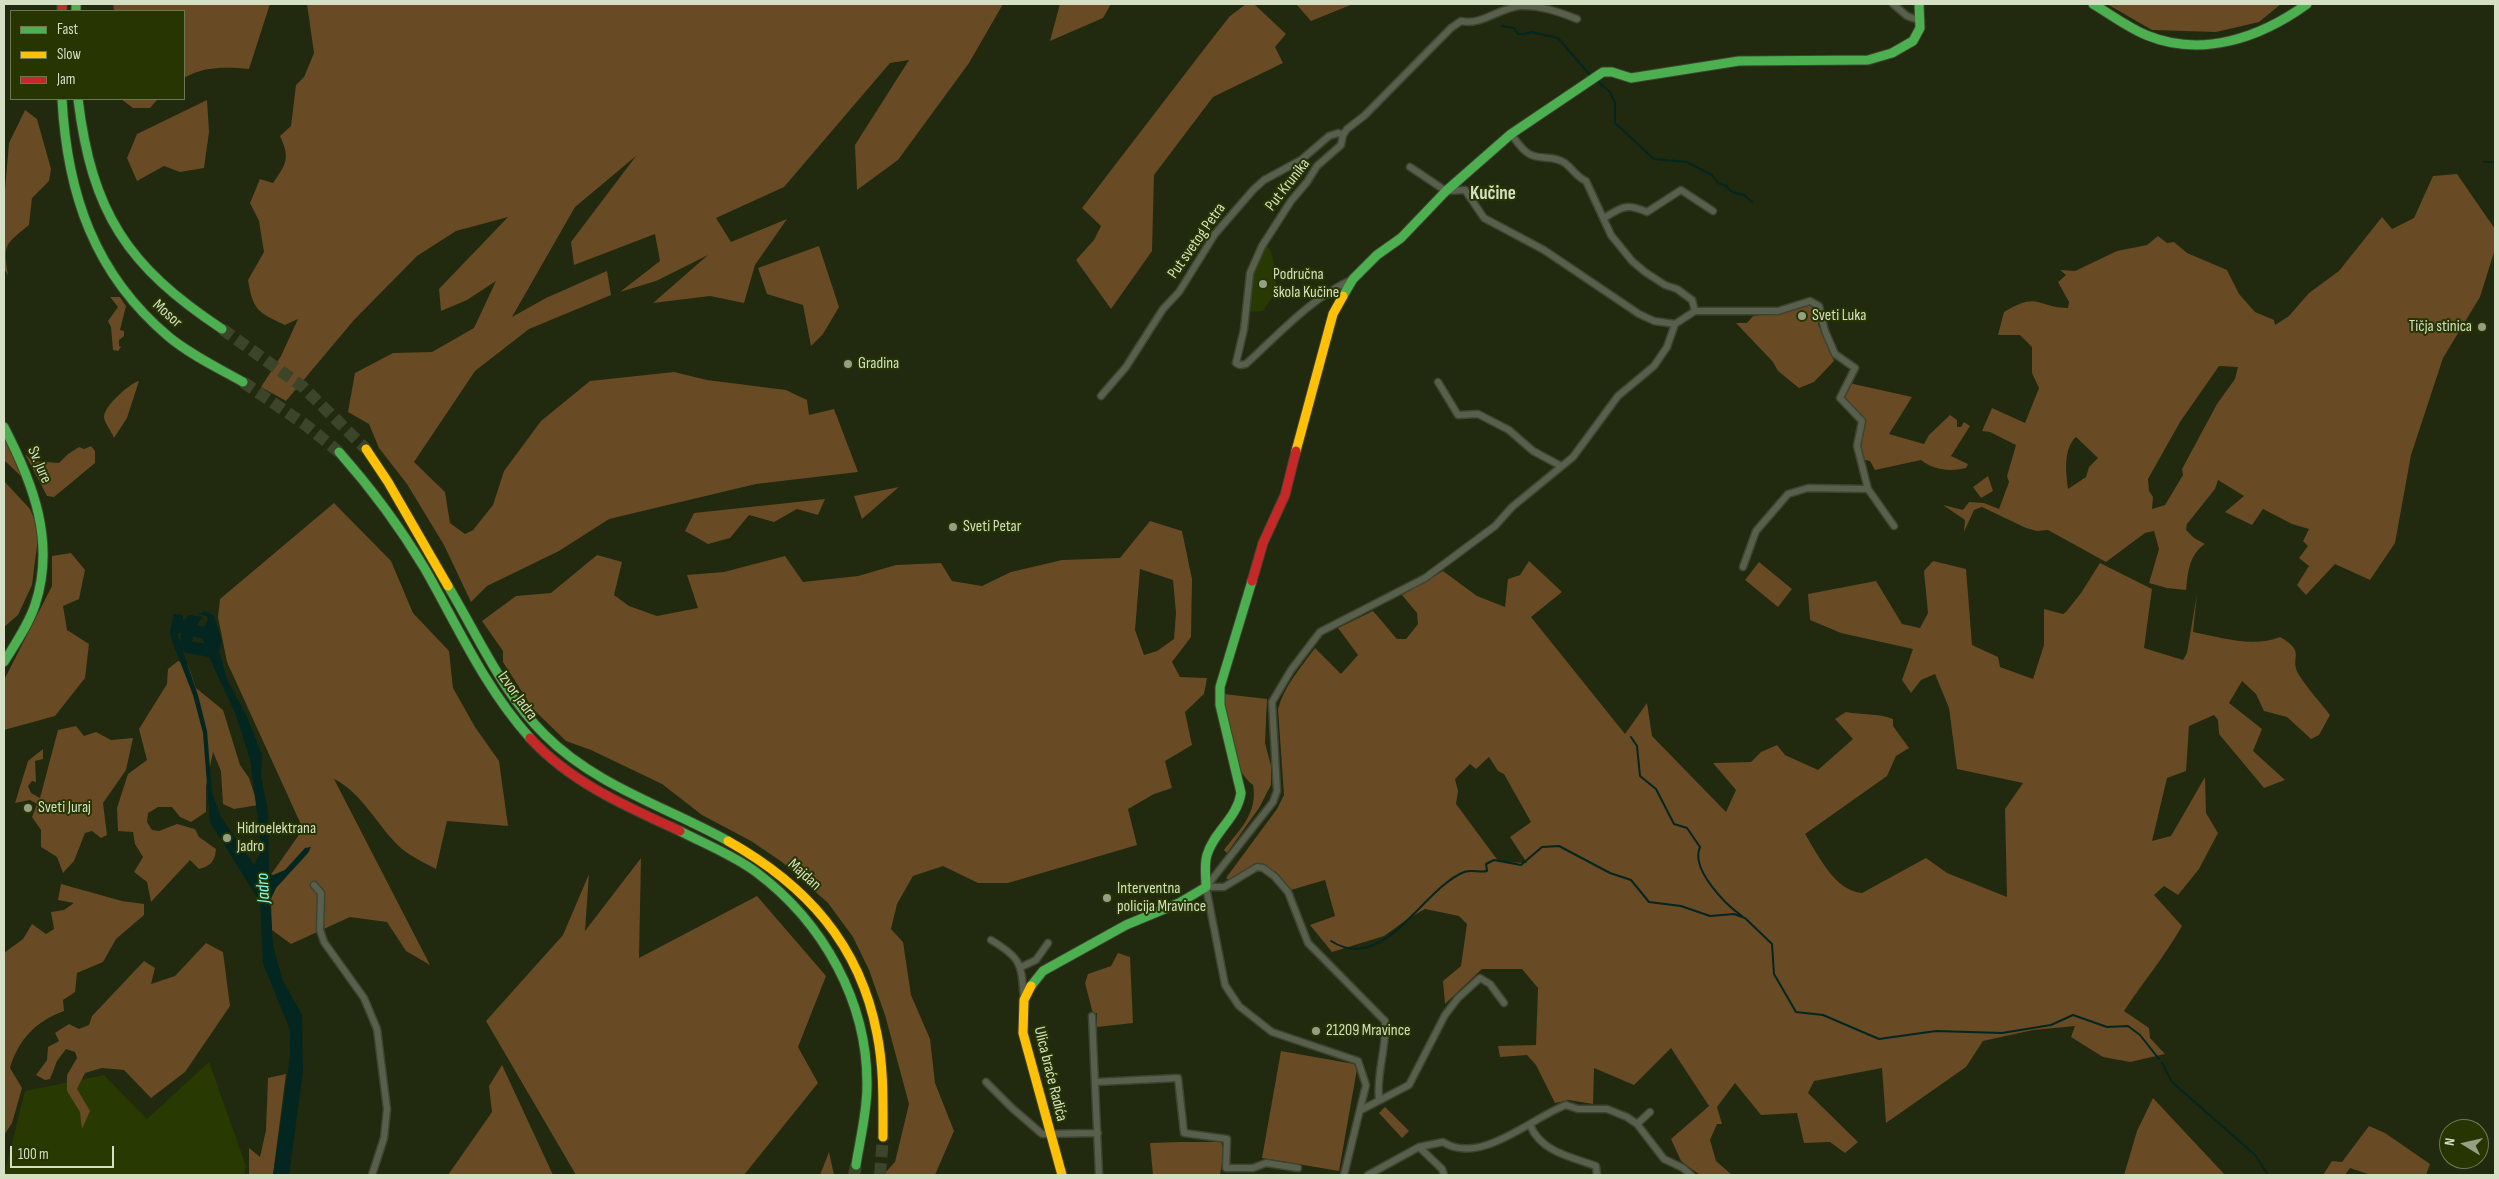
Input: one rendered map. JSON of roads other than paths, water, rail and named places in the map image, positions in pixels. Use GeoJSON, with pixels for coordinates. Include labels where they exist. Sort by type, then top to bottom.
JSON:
{"type":"FeatureCollection","features":[{"type":"Feature","properties":{"kind":"main road"},"geometry":{"type":"LineString","coordinates":[[1206,888],[1205,863],[1209,850],[1219,833],[1238,812],[1241,801],[1241,793],[1219,695],[1229,653],[1263,543],[1285,495],[1313,383],[1333,314],[1353,279],[1377,255],[1400,238],[1446,191],[1491,154],[1511,134],[1602,72],[1612,72],[1631,78],[1739,61],[1868,60],[1892,53],[1918,36],[1921,21],[1919,4]]}},
{"type":"Feature","properties":{"kind":"main road"},"geometry":{"type":"LineString","coordinates":[[2093,4],[2145,35],[2173,42],[2203,44],[2228,43],[2249,37],[2265,30],[2307,4]]}},
{"type":"Feature","properties":{"kind":"main road","name":"Mosor"},"geometry":{"type":"LineString","coordinates":[[62,100],[67,164],[76,202],[93,243],[115,279],[134,304],[156,326],[180,345],[243,382]]}},
{"type":"Feature","properties":{"kind":"main road","name":"Mosor"},"geometry":{"type":"LineString","coordinates":[[78,100],[87,160],[97,192],[110,219],[134,256],[169,292],[222,329]]}},
{"type":"Feature","properties":{"kind":"main road","name":"Sv. Jure"},"geometry":{"type":"LineString","coordinates":[[4,426],[17,450],[42,516],[44,575],[34,606],[4,662]]}},
{"type":"Feature","properties":{"kind":"main road","name":"Izvor Jadra"},"geometry":{"type":"LineString","coordinates":[[366,449],[388,482],[470,626],[527,715],[550,741],[607,780],[742,848]]}},
{"type":"Feature","properties":{"kind":"main road","name":"Izvor Jadra"},"geometry":{"type":"LineString","coordinates":[[339,452],[356,470],[423,566],[492,692],[512,718],[537,745],[563,768],[610,797],[734,859]]}},
{"type":"Feature","properties":{"kind":"main road","name":"Majdan"},"geometry":{"type":"LineString","coordinates":[[742,848],[772,866],[800,890],[838,934],[853,959],[863,982],[878,1031],[884,1075],[882,1137]]}},
{"type":"Feature","properties":{"kind":"main road","name":"Majdan"},"geometry":{"type":"LineString","coordinates":[[734,859],[775,887],[803,915],[837,963],[854,1009],[864,1053],[867,1084],[856,1165]]}},
{"type":"Feature","properties":{"kind":"main road","name":"Ulica braće Radića"},"geometry":{"type":"LineString","coordinates":[[1062,1175],[1023,1033],[1022,1015],[1024,1000],[1032,984],[1043,971],[1137,921],[1179,903],[1206,888]]}},
{"type":"Feature","properties":{"kind":"street"},"geometry":{"type":"LineString","coordinates":[[1893,4],[1907,16],[1921,21]]}},
{"type":"Feature","properties":{"kind":"street","name":"Put Krunika"},"geometry":{"type":"LineString","coordinates":[[1353,279],[1343,283],[1303,312],[1246,364],[1236,363],[1244,329],[1250,273],[1262,246],[1291,201],[1308,182],[1317,166],[1342,145],[1343,135],[1347,129],[1364,116],[1451,28],[1461,21],[1471,24],[1498,12],[1520,6],[1546,8],[1578,19]]}},
{"type":"Feature","properties":{"kind":"street"},"geometry":{"type":"LineString","coordinates":[[1511,134],[1524,150],[1535,156],[1548,156],[1564,162],[1578,178],[1586,181],[1591,197],[1604,218],[1611,235],[1632,261],[1645,272],[1665,285],[1677,289],[1692,300],[1695,311]]}},
{"type":"Feature","properties":{"kind":"street","name":"Put svetog Petra"},"geometry":{"type":"LineString","coordinates":[[1101,396],[1126,367],[1163,309],[1179,292],[1215,234],[1253,190],[1264,180],[1301,160],[1329,136],[1343,135]]}},
{"type":"Feature","properties":{"kind":"street"},"geometry":{"type":"LineString","coordinates":[[1410,167],[1446,191],[1465,190],[1484,218],[1544,250],[1639,314],[1654,321],[1675,324]]}},
{"type":"Feature","properties":{"kind":"street"},"geometry":{"type":"LineString","coordinates":[[1604,218],[1627,206],[1647,212],[1681,190],[1713,211]]}},
{"type":"Feature","properties":{"kind":"street"},"geometry":{"type":"LineString","coordinates":[[1344,1175],[1366,1085],[1358,1061],[1272,1032],[1239,1006],[1225,985],[1206,888],[1273,802],[1277,791],[1272,702],[1291,670],[1320,632],[1425,578],[1495,526],[1512,507],[1573,457],[1618,396],[1654,366],[1667,347],[1675,324],[1695,311],[1778,311],[1810,301],[1819,306],[1825,331],[1836,354],[1855,368],[1840,398],[1862,421],[1857,446],[1868,489],[1894,526]]}},
{"type":"Feature","properties":{"kind":"street"},"geometry":{"type":"LineString","coordinates":[[1438,382],[1458,415],[1478,414],[1509,430],[1532,451],[1561,466]]}},
{"type":"Feature","properties":{"kind":"street"},"geometry":{"type":"LineString","coordinates":[[1743,567],[1756,531],[1788,494],[1808,488],[1868,489]]}},
{"type":"Feature","properties":{"kind":"street"},"geometry":{"type":"LineString","coordinates":[[1206,888],[1224,887],[1257,867],[1262,868],[1275,878],[1288,892],[1308,943],[1329,962],[1358,996],[1385,1021],[1386,1041],[1378,1087],[1379,1100]]}},
{"type":"Feature","properties":{"kind":"street"},"geometry":{"type":"LineString","coordinates":[[314,886],[321,893],[320,930],[324,942],[364,998],[377,1029],[387,1109],[384,1138],[372,1175]]}},
{"type":"Feature","properties":{"kind":"street"},"geometry":{"type":"LineString","coordinates":[[991,940],[1012,955],[1021,966],[1024,1000]]}},
{"type":"Feature","properties":{"kind":"street"},"geometry":{"type":"LineString","coordinates":[[1021,966],[1036,960],[1048,943]]}},
{"type":"Feature","properties":{"kind":"street"},"geometry":{"type":"LineString","coordinates":[[1361,1110],[1379,1100],[1400,1092],[1409,1085],[1445,1014],[1458,998],[1480,978],[1490,984],[1504,1003]]}},
{"type":"Feature","properties":{"kind":"street"},"geometry":{"type":"LineString","coordinates":[[1092,1016],[1099,1175]]}},
{"type":"Feature","properties":{"kind":"street"},"geometry":{"type":"LineString","coordinates":[[1096,1082],[1178,1078],[1184,1133],[1227,1139],[1226,1172],[1253,1168],[1266,1163],[1298,1168]]}},
{"type":"Feature","properties":{"kind":"street"},"geometry":{"type":"LineString","coordinates":[[986,1082],[1042,1134],[1098,1133]]}},
{"type":"Feature","properties":{"kind":"street"},"geometry":{"type":"LineString","coordinates":[[1368,1175],[1419,1147],[1443,1142],[1450,1147],[1475,1149],[1530,1125],[1553,1110],[1566,1105],[1578,1109],[1607,1109],[1627,1117],[1637,1124],[1664,1159],[1683,1168],[1691,1175]]}},
{"type":"Feature","properties":{"kind":"street"},"geometry":{"type":"LineString","coordinates":[[1637,1124],[1650,1112]]}},
{"type":"Feature","properties":{"kind":"street"},"geometry":{"type":"LineString","coordinates":[[1530,1125],[1535,1138],[1544,1146],[1596,1166],[1597,1175]]}},
{"type":"Feature","properties":{"kind":"street"},"geometry":{"type":"LineString","coordinates":[[1419,1147],[1442,1169],[1444,1175]]}},
{"type":"Feature","properties":{"kind":"water","name":"Jadro"},"geometry":{"type":"Polygon","coordinates":[[[205,611],[214,616],[222,641],[219,651],[227,679],[248,719],[262,755],[261,777],[268,811],[269,874],[273,875],[285,870],[305,848],[311,847],[308,853],[276,888],[270,901],[273,946],[283,981],[302,1015],[303,1071],[289,1175],[273,1175],[290,1056],[290,1030],[263,963],[260,902],[210,822],[203,733],[193,695],[170,631],[174,614],[183,615],[183,621],[189,615],[202,617],[191,635],[185,639],[183,631],[177,634],[198,695],[207,731],[212,793],[221,817],[254,865],[260,854],[260,836],[250,759],[236,715],[210,659],[207,637],[200,634],[208,620],[207,616],[199,614],[205,611]]]}},
{"type":"Feature","properties":{"kind":"waterway"},"geometry":{"type":"LineString","coordinates":[[1502,26],[1514,28],[1518,34],[1531,32],[1558,38],[1589,74]]}},
{"type":"Feature","properties":{"kind":"waterway"},"geometry":{"type":"LineString","coordinates":[[1597,81],[1610,92],[1615,103],[1615,123],[1654,159],[1687,162],[1712,175],[1718,183],[1726,186],[1732,192],[1744,195],[1752,202]]}},
{"type":"Feature","properties":{"kind":"waterway"},"geometry":{"type":"LineString","coordinates":[[2484,162],[2495,162]]}},
{"type":"Feature","properties":{"kind":"waterway","name":"Jadro"},"geometry":{"type":"LineString","coordinates":[[178,626],[207,634],[211,643]]}},
{"type":"Feature","properties":{"kind":"waterway"},"geometry":{"type":"LineString","coordinates":[[188,630],[186,643],[188,647],[211,651]]}},
{"type":"Feature","properties":{"kind":"waterway"},"geometry":{"type":"LineString","coordinates":[[1631,737],[1637,746],[1640,776],[1656,789],[1674,824],[1687,828],[1700,847],[1698,856],[1700,866],[1711,886],[1727,904],[1742,916]]}},
{"type":"Feature","properties":{"kind":"waterway"},"geometry":{"type":"LineString","coordinates":[[1331,941],[1350,948],[1368,947],[1385,939],[1402,926],[1448,881],[1464,872],[1487,871],[1486,864],[1494,860],[1521,865],[1542,847],[1559,846],[1610,873],[1631,880],[1649,902],[1681,906],[1710,916],[1734,914],[1745,918],[1772,944],[1774,974],[1796,1012],[1823,1015],[1879,1039],[1936,1031],[2002,1033],[2051,1025],[2073,1015],[2107,1027],[2128,1026],[2140,1035],[2159,1059]]}},
{"type":"Feature","properties":{"kind":"waterway"},"geometry":{"type":"LineString","coordinates":[[2162,1063],[2172,1082],[2255,1155],[2268,1175]]}},
{"type":"Feature","properties":{"kind":"tunnel"},"geometry":{"type":"LineString","coordinates":[[222,329],[303,387],[366,449]]}},
{"type":"Feature","properties":{"kind":"tunnel"},"geometry":{"type":"LineString","coordinates":[[243,382],[307,426],[339,452]]}},
{"type":"Feature","properties":{"kind":"tunnel"},"geometry":{"type":"LineString","coordinates":[[880,1175],[883,1137]]}},
{"type":"Feature","properties":{"kind":"tunnel"},"geometry":{"type":"LineString","coordinates":[[854,1175],[856,1165]]}},
{"type":"Feature","properties":{"kind":"place","name":"Područna škola Kučine"},"geometry":{"type":"Point","coordinates":[1263,284]}},
{"type":"Feature","properties":{"kind":"place","name":"Sveti Luka"},"geometry":{"type":"Point","coordinates":[1802,316]}},
{"type":"Feature","properties":{"kind":"place","name":"Tičja stinica"},"geometry":{"type":"Point","coordinates":[2482,327]}},
{"type":"Feature","properties":{"kind":"place","name":"Gradina"},"geometry":{"type":"Point","coordinates":[848,364]}},
{"type":"Feature","properties":{"kind":"place","name":"Sveti Petar"},"geometry":{"type":"Point","coordinates":[953,527]}},
{"type":"Feature","properties":{"kind":"place","name":"Sveti Juraj"},"geometry":{"type":"Point","coordinates":[28,808]}},
{"type":"Feature","properties":{"kind":"place","name":"Hidroelektrana Jadro"},"geometry":{"type":"Point","coordinates":[227,838]}},
{"type":"Feature","properties":{"kind":"place","name":"Interventna policija Mravince"},"geometry":{"type":"Point","coordinates":[1107,898]}},
{"type":"Feature","properties":{"kind":"place","name":"21209 Mravince"},"geometry":{"type":"Point","coordinates":[1316,1031]}},
{"type":"Feature","properties":{"kind":"district","name":"Kučine"},"geometry":{"type":"Point","coordinates":[1493,194]}}]}
